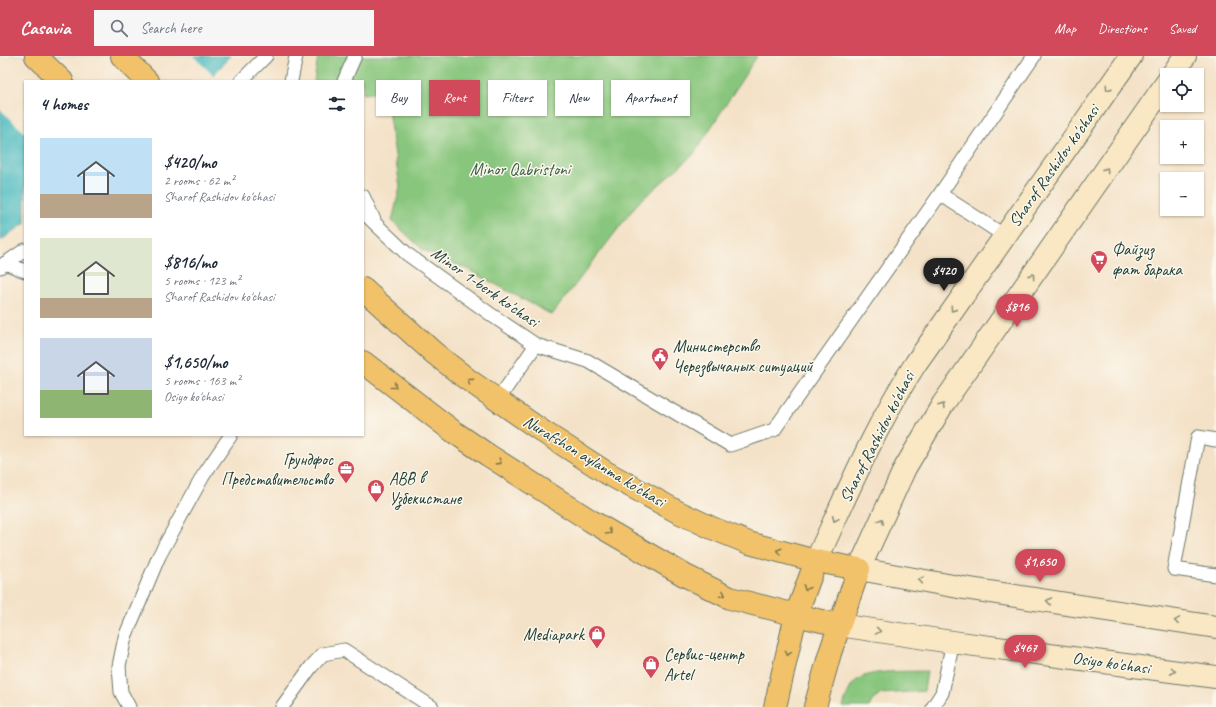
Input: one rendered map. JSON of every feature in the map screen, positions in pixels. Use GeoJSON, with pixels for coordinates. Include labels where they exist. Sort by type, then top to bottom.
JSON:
{"type":"FeatureCollection","features":[{"type":"Feature","properties":{"kind":"main road"},"geometry":{"type":"LineString","coordinates":[[36,56],[61,80]]}},
{"type":"Feature","properties":{"kind":"main road"},"geometry":{"type":"LineString","coordinates":[[122,56],[146,80]]}},
{"type":"Feature","properties":{"kind":"main road","name":"Sharof Rashidov ko'chasi"},"geometry":{"type":"LineString","coordinates":[[775,707],[796,615],[816,562],[867,450],[895,396],[916,363],[1131,56]]}},
{"type":"Feature","properties":{"kind":"main road"},"geometry":{"type":"LineString","coordinates":[[1177,68],[1185,56]]}},
{"type":"Feature","properties":{"kind":"main road"},"geometry":{"type":"LineString","coordinates":[[815,707],[821,682],[839,625],[859,569],[905,468],[943,404],[1160,92]]}},
{"type":"Feature","properties":{"kind":"main road","name":"Nurafshon aylanma ko'chasi"},"geometry":{"type":"LineString","coordinates":[[364,290],[434,353],[497,401],[607,473],[676,511],[749,543],[816,562],[859,569]]}},
{"type":"Feature","properties":{"kind":"main road"},"geometry":{"type":"LineString","coordinates":[[364,363],[454,432],[488,455],[617,537],[684,575],[730,598],[839,625]]}},
{"type":"Feature","properties":{"kind":"main road"},"geometry":{"type":"LineString","coordinates":[[859,569],[964,588],[1216,626]]}},
{"type":"Feature","properties":{"kind":"main road","name":"Osiyo ko'chasi"},"geometry":{"type":"LineString","coordinates":[[839,625],[953,642],[1216,677]]}},
{"type":"Feature","properties":{"kind":"lane"},"geometry":{"type":"LineString","coordinates":[[242,80],[266,56]]}},
{"type":"Feature","properties":{"kind":"lane"},"geometry":{"type":"LineString","coordinates":[[291,80],[296,56]]}},
{"type":"Feature","properties":{"kind":"lane"},"geometry":{"type":"LineString","coordinates":[[344,80],[355,56]]}},
{"type":"Feature","properties":{"kind":"lane"},"geometry":{"type":"LineString","coordinates":[[536,345],[588,361],[730,445],[774,430],[940,194],[1034,56]]}},
{"type":"Feature","properties":{"kind":"lane"},"geometry":{"type":"LineString","coordinates":[[940,194],[1005,236]]}},
{"type":"Feature","properties":{"kind":"lane"},"geometry":{"type":"LineString","coordinates":[[364,198],[376,225]]}},
{"type":"Feature","properties":{"kind":"lane","name":"Minor 1-berk ko'chasi"},"geometry":{"type":"LineString","coordinates":[[364,213],[407,254],[536,345],[497,401]]}},
{"type":"Feature","properties":{"kind":"lane"},"geometry":{"type":"LineString","coordinates":[[2,265],[24,251]]}},
{"type":"Feature","properties":{"kind":"lane"},"geometry":{"type":"LineString","coordinates":[[2,265],[24,270]]}},
{"type":"Feature","properties":{"kind":"lane"},"geometry":{"type":"LineString","coordinates":[[129,707],[121,692],[119,666],[125,637],[159,556],[203,476],[230,436]]}},
{"type":"Feature","properties":{"kind":"lane"},"geometry":{"type":"LineString","coordinates":[[1216,440],[1198,437],[1174,569],[1216,575]]}},
{"type":"Feature","properties":{"kind":"lane"},"geometry":{"type":"LineString","coordinates":[[933,707],[942,692],[953,642]]}},
{"type":"Feature","properties":{"kind":"lane"},"geometry":{"type":"LineString","coordinates":[[282,707],[311,667],[323,654],[344,650],[432,707]]}},
{"type":"Feature","properties":{"kind":"green space","name":"Minor Qabristoni"},"geometry":{"type":"Polygon","coordinates":[[[318,56],[757,56],[694,154],[637,204],[552,315],[469,270],[423,250],[392,221],[400,187],[389,116],[421,116],[421,80],[376,80],[376,92],[364,94],[364,80],[314,80],[318,56]]]}},
{"type":"Feature","properties":{"kind":"green space"},"geometry":{"type":"Polygon","coordinates":[[[901,671],[927,671],[924,691],[881,694],[872,701],[869,707],[843,707],[852,685],[863,676],[901,671]]]}},
{"type":"Feature","properties":{"kind":"water"},"geometry":{"type":"Polygon","coordinates":[[[10,56],[231,56],[208,80],[24,80],[24,224],[0,241],[0,63],[10,56]]]}},
{"type":"Feature","properties":{"kind":"pier"},"geometry":{"type":"Polygon","coordinates":[[[6,56],[193,56],[214,76],[211,80],[24,80],[24,132],[0,109],[0,61],[6,56]]]}},
{"type":"Feature","properties":{"kind":"place","name":"Файзиз фат барака"},"geometry":{"type":"Point","coordinates":[1099,274]}},
{"type":"Feature","properties":{"kind":"place","name":"Министерство Черезвычаных ситуаций"},"geometry":{"type":"Point","coordinates":[660,371]}},
{"type":"Feature","properties":{"kind":"place","name":"Грундфос Представительство"},"geometry":{"type":"Point","coordinates":[346,484]}},
{"type":"Feature","properties":{"kind":"place","name":"ABB в Узбекистане"},"geometry":{"type":"Point","coordinates":[376,503]}},
{"type":"Feature","properties":{"kind":"place","name":"Mediapark"},"geometry":{"type":"Point","coordinates":[597,649]}},
{"type":"Feature","properties":{"kind":"place","name":"Сервис-центр Artel"},"geometry":{"type":"Point","coordinates":[651,679]}}]}
